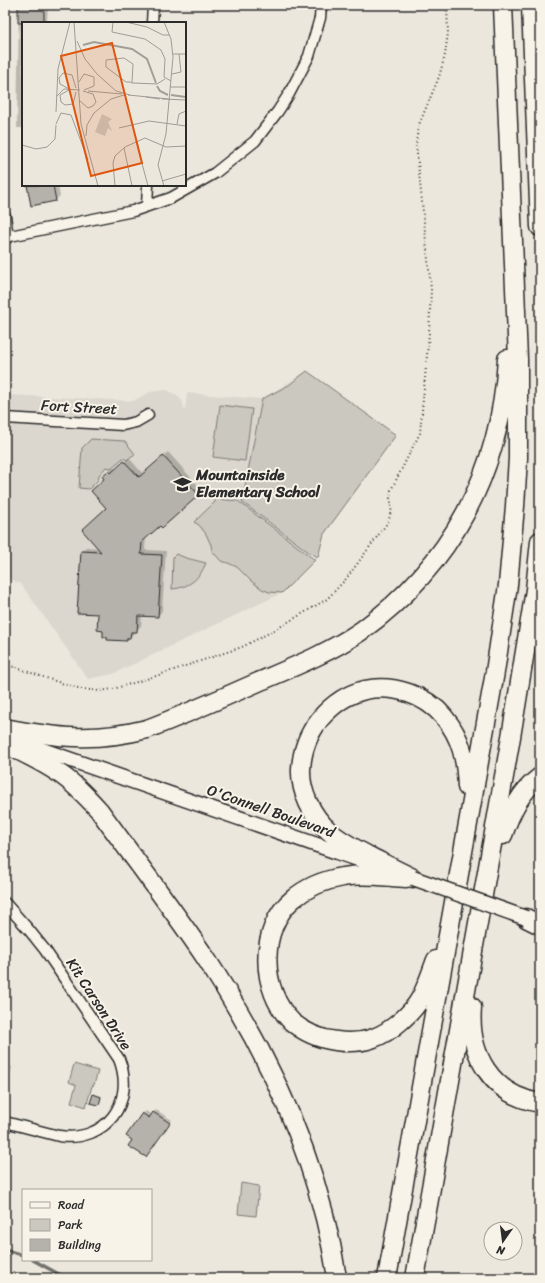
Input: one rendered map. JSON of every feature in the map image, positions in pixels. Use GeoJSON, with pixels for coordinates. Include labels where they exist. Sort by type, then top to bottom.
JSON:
{"type":"FeatureCollection","features":[{"type":"Feature","properties":{"kind":"highway"},"geometry":{"type":"LineString","coordinates":[[387,1278],[453,912],[509,578],[518,458],[518,359],[509,176],[503,5]]}},
{"type":"Feature","properties":{"kind":"highway"},"geometry":{"type":"LineString","coordinates":[[531,5],[540,226]]}},
{"type":"Feature","properties":{"kind":"highway"},"geometry":{"type":"LineString","coordinates":[[538,170],[540,196]]}},
{"type":"Feature","properties":{"kind":"highway"},"geometry":{"type":"LineString","coordinates":[[5,728],[49,735],[84,738],[125,735],[147,729],[294,667],[333,647],[360,631],[385,611],[427,570],[457,529],[474,497],[486,468],[500,422],[504,399],[508,342],[509,176]]}},
{"type":"Feature","properties":{"kind":"highway"},"geometry":{"type":"LineString","coordinates":[[415,1278],[480,920],[527,640],[540,541]]}},
{"type":"Feature","properties":{"kind":"highway"},"geometry":{"type":"LineString","coordinates":[[413,878],[347,844],[329,831],[317,818],[309,805],[303,790],[301,763],[309,734],[324,714],[334,704],[348,696],[364,690],[380,688],[411,694],[436,709],[444,717],[455,733],[462,749],[467,774],[459,875]]}},
{"type":"Feature","properties":{"kind":"highway"},"geometry":{"type":"LineString","coordinates":[[5,744],[38,760],[61,774],[99,810],[207,960],[237,1009],[262,1055],[284,1100],[305,1150],[327,1226],[337,1278]]}},
{"type":"Feature","properties":{"kind":"highway"},"geometry":{"type":"LineString","coordinates":[[486,883],[509,816],[519,798],[532,783],[540,777]]}},
{"type":"Feature","properties":{"kind":"highway"},"geometry":{"type":"LineString","coordinates":[[413,878],[344,876],[323,882],[293,899],[275,924],[269,940],[267,955],[267,971],[272,988],[280,1005],[292,1021],[308,1033],[325,1039],[345,1042],[363,1042],[380,1036],[393,1028],[408,1015],[419,1000],[430,979],[453,912]]}},
{"type":"Feature","properties":{"kind":"highway"},"geometry":{"type":"LineString","coordinates":[[480,920],[472,1010],[472,1028],[475,1045],[481,1062],[490,1076],[500,1085],[513,1095],[540,1103]]}},
{"type":"Feature","properties":{"kind":"main road","name":"O'Connell Boulevard"},"geometry":{"type":"LineString","coordinates":[[5,736],[537,922]]}},
{"type":"Feature","properties":{"kind":"street"},"geometry":{"type":"LineString","coordinates":[[152,22],[153,5]]}},
{"type":"Feature","properties":{"kind":"street"},"geometry":{"type":"LineString","coordinates":[[5,216],[7,237],[132,211],[172,198],[215,173],[255,141],[289,94],[309,56],[320,18],[322,5]]}},
{"type":"Feature","properties":{"kind":"street"},"geometry":{"type":"LineString","coordinates":[[147,206],[148,186]]}},
{"type":"Feature","properties":{"kind":"street","name":"Fort Street"},"geometry":{"type":"LineString","coordinates":[[5,418],[123,425],[136,422],[148,415]]}},
{"type":"Feature","properties":{"kind":"street","name":"Kit Carson Drive"},"geometry":{"type":"LineString","coordinates":[[5,903],[45,950],[119,1059],[124,1076],[121,1101],[112,1117],[101,1129],[84,1136],[59,1136],[5,1122]]}},
{"type":"Feature","properties":{"kind":"path"},"geometry":{"type":"LineString","coordinates":[[5,664],[64,684],[82,689],[99,691],[113,689],[150,678],[242,647],[273,631],[327,599],[346,579],[388,522],[392,508],[390,498],[391,490],[420,433],[431,289],[416,144],[418,127],[439,77],[445,55],[448,33],[447,5]]}},
{"type":"Feature","properties":{"kind":"shaded area","name":"Mountainside Elementary School"},"geometry":{"type":"Polygon","coordinates":[[[307,371],[396,435],[282,593],[113,674],[88,679],[21,584],[5,577],[5,396],[133,401],[150,392],[167,390],[178,396],[182,401],[185,411],[187,393],[262,399],[307,371]]]}},
{"type":"Feature","properties":{"kind":"green space"},"geometry":{"type":"Polygon","coordinates":[[[307,371],[396,435],[324,534],[318,557],[310,553],[242,502],[262,399],[289,385],[307,371]]]}},
{"type":"Feature","properties":{"kind":"green space"},"geometry":{"type":"Polygon","coordinates":[[[220,405],[252,409],[245,461],[213,457],[220,405]]]}},
{"type":"Feature","properties":{"kind":"green space"},"geometry":{"type":"Polygon","coordinates":[[[91,439],[125,441],[135,455],[127,460],[123,458],[111,468],[106,467],[99,475],[98,480],[89,489],[79,488],[82,448],[91,439]]]}},
{"type":"Feature","properties":{"kind":"green space"},"geometry":{"type":"Polygon","coordinates":[[[216,499],[238,501],[315,560],[282,593],[269,592],[262,589],[251,581],[237,567],[221,561],[212,551],[206,534],[199,525],[194,522],[215,502],[216,499]]]}},
{"type":"Feature","properties":{"kind":"green space"},"geometry":{"type":"Polygon","coordinates":[[[176,554],[206,563],[197,578],[184,587],[172,589],[173,557],[176,554]]]}},
{"type":"Feature","properties":{"kind":"green space"},"geometry":{"type":"Polygon","coordinates":[[[74,1064],[98,1071],[86,1107],[71,1102],[76,1085],[69,1082],[74,1064]]]}},
{"type":"Feature","properties":{"kind":"green space"},"geometry":{"type":"Polygon","coordinates":[[[241,1183],[259,1186],[256,1216],[238,1214],[241,1183]]]}},
{"type":"Feature","properties":{"kind":"building"},"geometry":{"type":"Polygon","coordinates":[[[18,5],[44,6],[44,22],[18,23],[18,5]]]}},
{"type":"Feature","properties":{"kind":"building"},"geometry":{"type":"Polygon","coordinates":[[[27,186],[53,186],[56,201],[31,206],[27,186]]]}},
{"type":"Feature","properties":{"kind":"building"},"geometry":{"type":"Polygon","coordinates":[[[163,456],[199,495],[162,528],[160,526],[142,542],[141,554],[162,555],[158,617],[138,616],[137,632],[131,632],[130,638],[127,638],[127,641],[107,640],[107,637],[103,637],[103,631],[97,630],[98,614],[77,613],[81,551],[101,552],[82,530],[106,508],[91,491],[104,479],[102,476],[108,471],[111,473],[124,461],[139,477],[163,456]]]}},
{"type":"Feature","properties":{"kind":"building"},"geometry":{"type":"Polygon","coordinates":[[[93,1094],[101,1097],[99,1105],[90,1103],[93,1094]]]}},
{"type":"Feature","properties":{"kind":"building"},"geometry":{"type":"Polygon","coordinates":[[[153,1112],[170,1123],[146,1157],[128,1146],[132,1140],[126,1136],[142,1113],[149,1118],[153,1112]]]}},
{"type":"Feature","properties":{"kind":"waterway"},"geometry":{"type":"LineString","coordinates":[[5,1250],[22,1255]]}},
{"type":"Feature","properties":{"kind":"waterway"},"geometry":{"type":"LineString","coordinates":[[35,1261],[66,1278]]}},
{"type":"Feature","properties":{"kind":"place","name":"Mountainside Elementary School"},"geometry":{"type":"Point","coordinates":[183,484]}}]}
